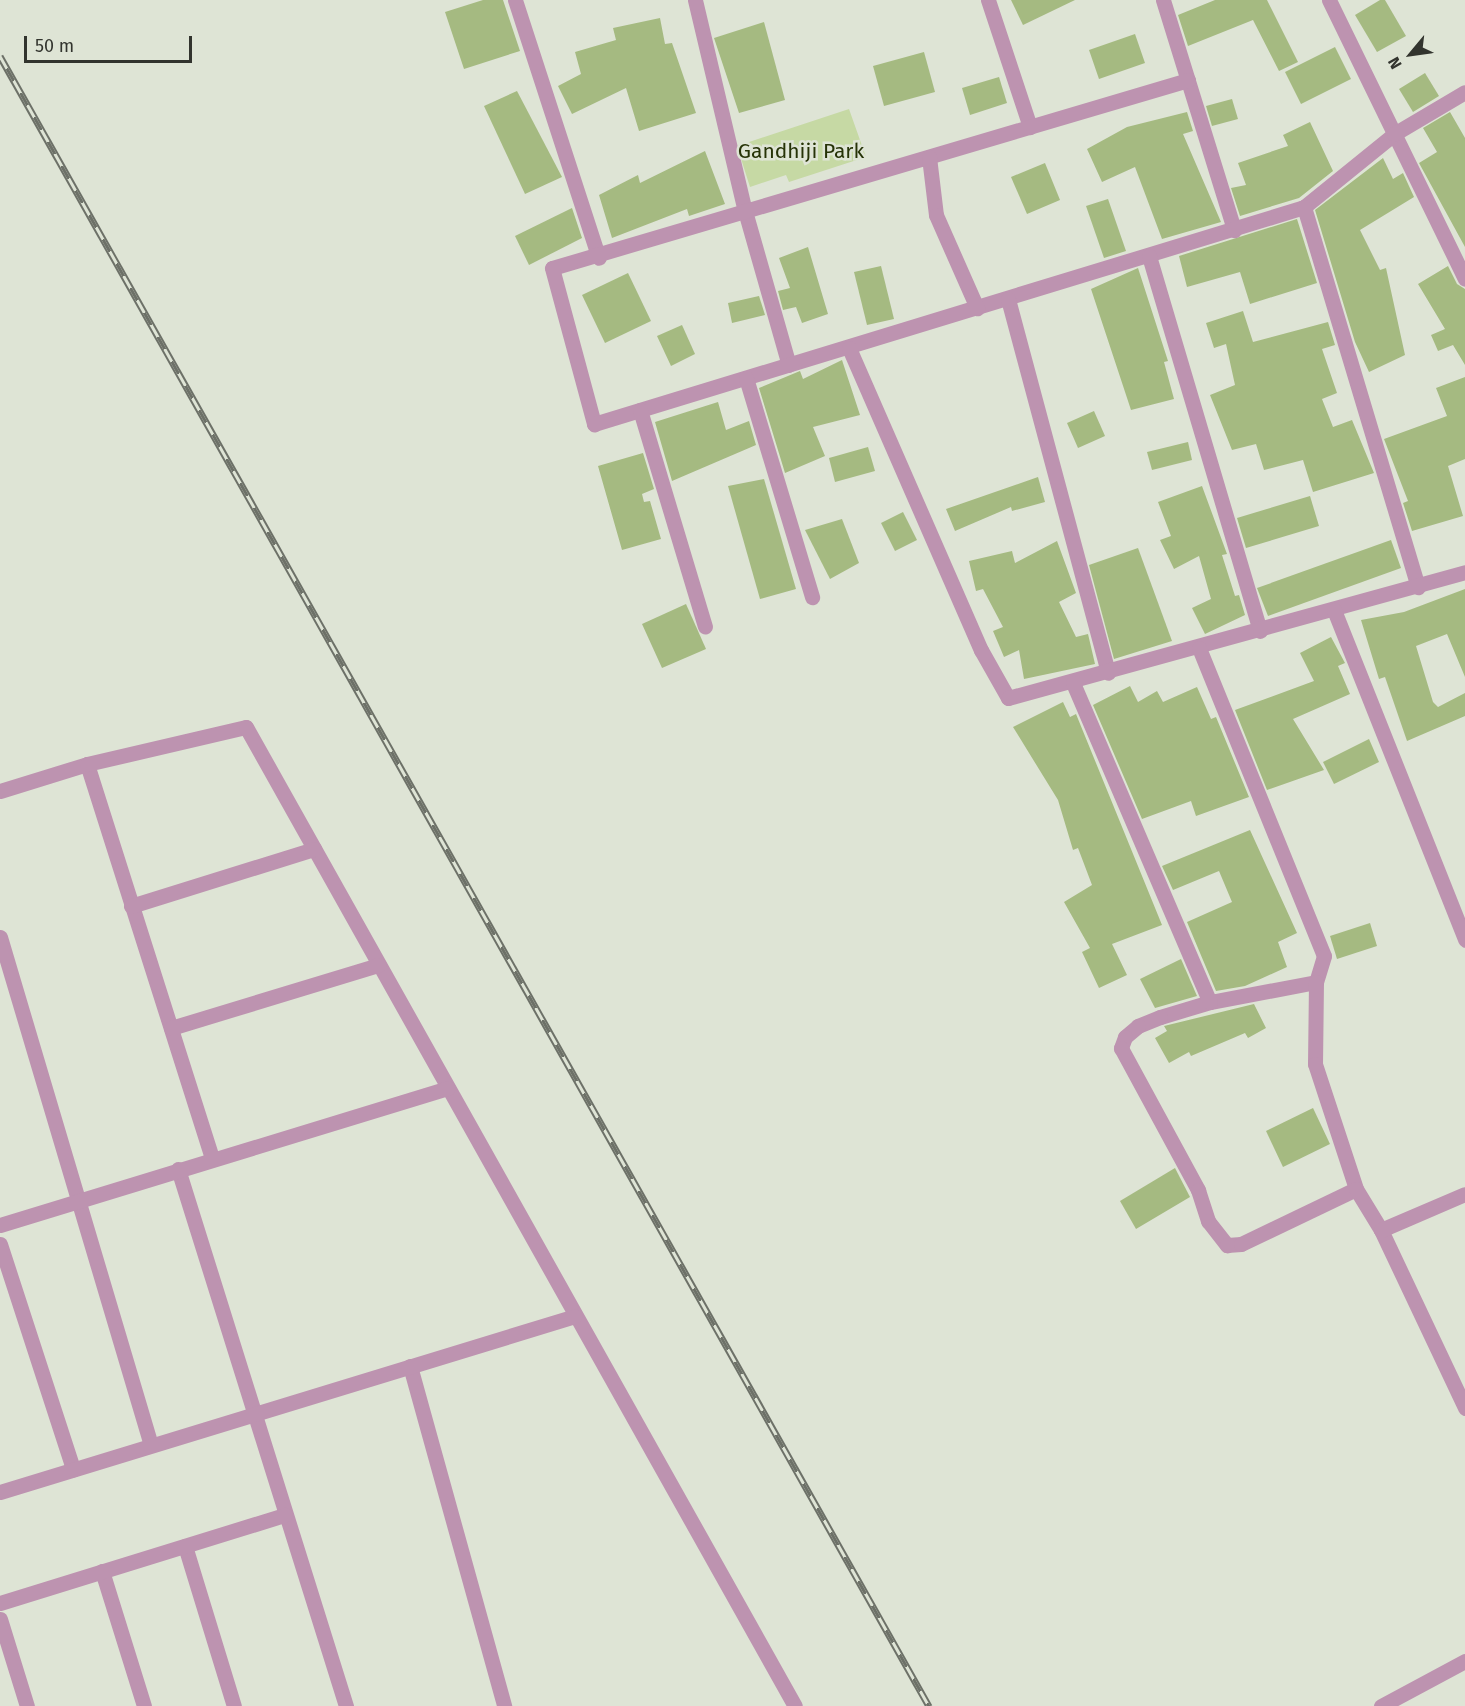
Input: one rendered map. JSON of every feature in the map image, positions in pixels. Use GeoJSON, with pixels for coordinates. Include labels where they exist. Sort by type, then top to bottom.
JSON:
{"type":"FeatureCollection","features":[{"type":"Feature","properties":{"kind":"street"},"geometry":{"type":"LineString","coordinates":[[515,0],[599,258]]}},
{"type":"Feature","properties":{"kind":"street"},"geometry":{"type":"LineString","coordinates":[[695,0],[745,211],[789,365]]}},
{"type":"Feature","properties":{"kind":"street"},"geometry":{"type":"LineString","coordinates":[[988,0],[1030,127]]}},
{"type":"Feature","properties":{"kind":"street"},"geometry":{"type":"LineString","coordinates":[[1163,0],[1234,230]]}},
{"type":"Feature","properties":{"kind":"street"},"geometry":{"type":"LineString","coordinates":[[1329,0],[1465,279]]}},
{"type":"Feature","properties":{"kind":"street"},"geometry":{"type":"LineString","coordinates":[[1188,80],[745,211],[599,258],[552,268],[594,424],[849,348],[1304,207],[1394,134],[1465,92]]}},
{"type":"Feature","properties":{"kind":"street"},"geometry":{"type":"LineString","coordinates":[[928,157],[936,215],[977,308]]}},
{"type":"Feature","properties":{"kind":"street"},"geometry":{"type":"LineString","coordinates":[[1304,207],[1418,586]]}},
{"type":"Feature","properties":{"kind":"street"},"geometry":{"type":"LineString","coordinates":[[1149,256],[1260,631]]}},
{"type":"Feature","properties":{"kind":"street"},"geometry":{"type":"LineString","coordinates":[[1008,299],[1108,674]]}},
{"type":"Feature","properties":{"kind":"street"},"geometry":{"type":"LineString","coordinates":[[849,348],[981,650],[1008,698],[1108,674],[1465,572]]}},
{"type":"Feature","properties":{"kind":"street"},"geometry":{"type":"LineString","coordinates":[[746,378],[812,597]]}},
{"type":"Feature","properties":{"kind":"street"},"geometry":{"type":"LineString","coordinates":[[640,410],[705,627]]}},
{"type":"Feature","properties":{"kind":"street"},"geometry":{"type":"LineString","coordinates":[[1334,610],[1465,940]]}},
{"type":"Feature","properties":{"kind":"street"},"geometry":{"type":"LineString","coordinates":[[1199,648],[1324,956],[1316,982],[1315,1064],[1356,1189],[1381,1230],[1465,1408]]}},
{"type":"Feature","properties":{"kind":"street"},"geometry":{"type":"LineString","coordinates":[[1073,683],[1209,1002]]}},
{"type":"Feature","properties":{"kind":"street"},"geometry":{"type":"LineString","coordinates":[[0,791],[87,764],[246,727],[795,1706]]}},
{"type":"Feature","properties":{"kind":"street"},"geometry":{"type":"LineString","coordinates":[[87,764],[212,1159]]}},
{"type":"Feature","properties":{"kind":"street"},"geometry":{"type":"LineString","coordinates":[[131,906],[314,849]]}},
{"type":"Feature","properties":{"kind":"street"},"geometry":{"type":"LineString","coordinates":[[0,937],[151,1445]]}},
{"type":"Feature","properties":{"kind":"street"},"geometry":{"type":"LineString","coordinates":[[171,1028],[379,965]]}},
{"type":"Feature","properties":{"kind":"street"},"geometry":{"type":"LineString","coordinates":[[1316,982],[1209,1002],[1138,1026],[1125,1037],[1121,1048],[1198,1190],[1208,1221],[1227,1245],[1241,1244],[1356,1189]]}},
{"type":"Feature","properties":{"kind":"street"},"geometry":{"type":"LineString","coordinates":[[0,1225],[78,1199],[448,1088]]}},
{"type":"Feature","properties":{"kind":"street"},"geometry":{"type":"LineString","coordinates":[[178,1169],[346,1706]]}},
{"type":"Feature","properties":{"kind":"street"},"geometry":{"type":"LineString","coordinates":[[1381,1230],[1465,1194]]}},
{"type":"Feature","properties":{"kind":"street"},"geometry":{"type":"LineString","coordinates":[[0,1244],[73,1470]]}},
{"type":"Feature","properties":{"kind":"street"},"geometry":{"type":"LineString","coordinates":[[0,1492],[575,1316]]}},
{"type":"Feature","properties":{"kind":"street"},"geometry":{"type":"LineString","coordinates":[[410,1366],[504,1706]]}},
{"type":"Feature","properties":{"kind":"street"},"geometry":{"type":"LineString","coordinates":[[0,1603],[285,1515]]}},
{"type":"Feature","properties":{"kind":"street"},"geometry":{"type":"LineString","coordinates":[[185,1545],[234,1706]]}},
{"type":"Feature","properties":{"kind":"street"},"geometry":{"type":"LineString","coordinates":[[102,1571],[144,1706]]}},
{"type":"Feature","properties":{"kind":"street"},"geometry":{"type":"LineString","coordinates":[[0,1619],[27,1706]]}},
{"type":"Feature","properties":{"kind":"street"},"geometry":{"type":"LineString","coordinates":[[1381,1706],[1465,1661]]}},
{"type":"Feature","properties":{"kind":"green space","name":"Gandhiji Park"},"geometry":{"type":"Polygon","coordinates":[[[849,109],[866,157],[789,182],[786,175],[750,187],[737,146],[849,109]]]}},
{"type":"Feature","properties":{"kind":"building"},"geometry":{"type":"Polygon","coordinates":[[[483,0],[503,0],[520,51],[464,69],[445,12],[483,0]]]}},
{"type":"Feature","properties":{"kind":"building"},"geometry":{"type":"Polygon","coordinates":[[[1011,0],[1075,0],[1023,25],[1011,0]]]}},
{"type":"Feature","properties":{"kind":"building"},"geometry":{"type":"Polygon","coordinates":[[[1215,0],[1267,0],[1298,62],[1279,71],[1253,20],[1188,46],[1178,15],[1215,0]]]}},
{"type":"Feature","properties":{"kind":"building"},"geometry":{"type":"Polygon","coordinates":[[[1380,0],[1385,0],[1406,36],[1377,52],[1355,15],[1380,0]]]}},
{"type":"Feature","properties":{"kind":"building"},"geometry":{"type":"Polygon","coordinates":[[[660,18],[665,44],[672,43],[696,113],[639,131],[626,88],[572,114],[558,86],[581,74],[575,52],[616,40],[613,28],[660,18]]]}},
{"type":"Feature","properties":{"kind":"building"},"geometry":{"type":"Polygon","coordinates":[[[764,22],[785,100],[739,113],[714,38],[764,22]]]}},
{"type":"Feature","properties":{"kind":"building"},"geometry":{"type":"Polygon","coordinates":[[[1135,34],[1145,63],[1099,79],[1089,50],[1135,34]]]}},
{"type":"Feature","properties":{"kind":"building"},"geometry":{"type":"Polygon","coordinates":[[[1335,47],[1351,79],[1301,104],[1285,72],[1335,47]]]}},
{"type":"Feature","properties":{"kind":"building"},"geometry":{"type":"Polygon","coordinates":[[[924,52],[935,92],[884,106],[873,66],[924,52]]]}},
{"type":"Feature","properties":{"kind":"building"},"geometry":{"type":"Polygon","coordinates":[[[1425,73],[1439,96],[1413,112],[1399,89],[1425,73]]]}},
{"type":"Feature","properties":{"kind":"building"},"geometry":{"type":"Polygon","coordinates":[[[999,77],[1007,103],[970,115],[962,88],[999,77]]]}},
{"type":"Feature","properties":{"kind":"building"},"geometry":{"type":"Polygon","coordinates":[[[517,91],[562,177],[525,194],[484,106],[517,91]]]}},
{"type":"Feature","properties":{"kind":"building"},"geometry":{"type":"Polygon","coordinates":[[[1232,99],[1238,119],[1212,126],[1206,106],[1232,99]]]}},
{"type":"Feature","properties":{"kind":"building"},"geometry":{"type":"Polygon","coordinates":[[[1187,112],[1193,131],[1183,134],[1221,222],[1162,239],[1135,167],[1102,182],[1087,149],[1127,127],[1187,112]]]}},
{"type":"Feature","properties":{"kind":"building"},"geometry":{"type":"Polygon","coordinates":[[[1450,112],[1465,138],[1465,247],[1419,163],[1437,152],[1423,128],[1450,112]]]}},
{"type":"Feature","properties":{"kind":"building"},"geometry":{"type":"Polygon","coordinates":[[[1310,122],[1333,171],[1299,198],[1240,216],[1231,188],[1246,185],[1238,163],[1288,146],[1283,135],[1310,122]]]}},
{"type":"Feature","properties":{"kind":"building"},"geometry":{"type":"Polygon","coordinates":[[[705,151],[725,204],[689,216],[687,209],[612,238],[599,195],[638,175],[640,183],[705,151]]]}},
{"type":"Feature","properties":{"kind":"building"},"geometry":{"type":"Polygon","coordinates":[[[1383,158],[1393,179],[1403,173],[1414,197],[1360,230],[1380,270],[1386,268],[1405,355],[1369,372],[1355,342],[1315,210],[1383,158]]]}},
{"type":"Feature","properties":{"kind":"building"},"geometry":{"type":"Polygon","coordinates":[[[1045,163],[1060,200],[1027,214],[1011,177],[1045,163]]]}},
{"type":"Feature","properties":{"kind":"building"},"geometry":{"type":"Polygon","coordinates":[[[1108,199],[1126,251],[1104,258],[1086,206],[1108,199]]]}},
{"type":"Feature","properties":{"kind":"building"},"geometry":{"type":"Polygon","coordinates":[[[572,208],[582,238],[529,265],[515,236],[572,208]]]}},
{"type":"Feature","properties":{"kind":"building"},"geometry":{"type":"Polygon","coordinates":[[[1297,219],[1317,283],[1250,304],[1240,272],[1187,287],[1179,256],[1297,219]]]}},
{"type":"Feature","properties":{"kind":"building"},"geometry":{"type":"Polygon","coordinates":[[[808,247],[828,314],[802,323],[796,307],[783,310],[778,291],[790,288],[779,258],[808,247]]]}},
{"type":"Feature","properties":{"kind":"building"},"geometry":{"type":"Polygon","coordinates":[[[881,266],[894,319],[867,325],[854,272],[881,266]]]}},
{"type":"Feature","properties":{"kind":"building"},"geometry":{"type":"Polygon","coordinates":[[[1448,266],[1457,284],[1465,289],[1465,365],[1453,345],[1438,351],[1431,335],[1445,329],[1418,284],[1448,266]]]}},
{"type":"Feature","properties":{"kind":"building"},"geometry":{"type":"Polygon","coordinates":[[[1138,268],[1168,361],[1164,362],[1174,399],[1131,410],[1091,289],[1138,268]]]}},
{"type":"Feature","properties":{"kind":"building"},"geometry":{"type":"Polygon","coordinates":[[[628,273],[651,321],[605,343],[582,295],[628,273]]]}},
{"type":"Feature","properties":{"kind":"building"},"geometry":{"type":"Polygon","coordinates":[[[759,296],[765,315],[732,323],[728,303],[759,296]]]}},
{"type":"Feature","properties":{"kind":"building"},"geometry":{"type":"Polygon","coordinates":[[[1243,311],[1253,342],[1328,322],[1335,345],[1322,349],[1337,393],[1322,399],[1333,427],[1352,420],[1374,473],[1313,492],[1303,460],[1264,470],[1256,444],[1232,450],[1210,395],[1235,385],[1226,344],[1214,348],[1206,323],[1243,311]]]}},
{"type":"Feature","properties":{"kind":"building"},"geometry":{"type":"Polygon","coordinates":[[[682,325],[695,354],[671,366],[657,336],[682,325]]]}},
{"type":"Feature","properties":{"kind":"building"},"geometry":{"type":"Polygon","coordinates":[[[842,360],[860,415],[813,427],[825,456],[785,473],[759,388],[800,371],[803,379],[842,360]]]}},
{"type":"Feature","properties":{"kind":"building"},"geometry":{"type":"Polygon","coordinates":[[[1465,377],[1465,459],[1448,466],[1463,516],[1412,531],[1403,503],[1408,501],[1384,439],[1447,416],[1436,388],[1465,377]]]}},
{"type":"Feature","properties":{"kind":"building"},"geometry":{"type":"Polygon","coordinates":[[[718,402],[726,430],[749,421],[756,445],[672,481],[655,422],[718,402]]]}},
{"type":"Feature","properties":{"kind":"building"},"geometry":{"type":"Polygon","coordinates":[[[1094,411],[1105,436],[1078,448],[1067,423],[1094,411]]]}},
{"type":"Feature","properties":{"kind":"building"},"geometry":{"type":"Polygon","coordinates":[[[1188,442],[1192,460],[1152,470],[1147,452],[1188,442]]]}},
{"type":"Feature","properties":{"kind":"building"},"geometry":{"type":"Polygon","coordinates":[[[868,447],[875,471],[835,482],[829,458],[868,447]]]}},
{"type":"Feature","properties":{"kind":"building"},"geometry":{"type":"Polygon","coordinates":[[[643,453],[654,489],[642,494],[644,502],[650,501],[661,539],[622,550],[598,466],[643,453]]]}},
{"type":"Feature","properties":{"kind":"building"},"geometry":{"type":"Polygon","coordinates":[[[1038,477],[1045,502],[1012,511],[1011,507],[955,531],[946,509],[1038,477]]]}},
{"type":"Feature","properties":{"kind":"building"},"geometry":{"type":"Polygon","coordinates":[[[764,479],[796,589],[760,599],[728,486],[764,479]]]}},
{"type":"Feature","properties":{"kind":"building"},"geometry":{"type":"Polygon","coordinates":[[[1202,486],[1227,554],[1222,555],[1235,596],[1239,595],[1245,615],[1205,634],[1192,608],[1211,599],[1199,556],[1174,569],[1160,540],[1171,536],[1158,502],[1202,486]]]}},
{"type":"Feature","properties":{"kind":"building"},"geometry":{"type":"Polygon","coordinates":[[[1310,496],[1319,526],[1246,548],[1237,518],[1310,496]]]}},
{"type":"Feature","properties":{"kind":"building"},"geometry":{"type":"Polygon","coordinates":[[[903,512],[917,540],[895,551],[881,523],[903,512]]]}},
{"type":"Feature","properties":{"kind":"building"},"geometry":{"type":"Polygon","coordinates":[[[842,519],[859,563],[830,579],[805,530],[842,519]]]}},
{"type":"Feature","properties":{"kind":"building"},"geometry":{"type":"Polygon","coordinates":[[[1391,540],[1401,568],[1268,616],[1257,588],[1391,540]]]}},
{"type":"Feature","properties":{"kind":"building"},"geometry":{"type":"Polygon","coordinates":[[[1057,541],[1076,593],[1059,602],[1076,637],[1088,634],[1095,664],[1024,679],[1019,650],[1004,657],[993,631],[1003,627],[983,589],[976,591],[969,561],[1012,551],[1015,563],[1057,541]]]}},
{"type":"Feature","properties":{"kind":"building"},"geometry":{"type":"Polygon","coordinates":[[[1138,548],[1172,641],[1114,659],[1089,565],[1138,548]]]}},
{"type":"Feature","properties":{"kind":"building"},"geometry":{"type":"Polygon","coordinates":[[[1465,589],[1465,677],[1447,634],[1416,646],[1433,702],[1438,707],[1465,693],[1465,716],[1407,741],[1385,677],[1379,679],[1361,620],[1404,612],[1465,589]]]}},
{"type":"Feature","properties":{"kind":"building"},"geometry":{"type":"Polygon","coordinates":[[[686,604],[706,649],[662,668],[642,624],[686,604]]]}},
{"type":"Feature","properties":{"kind":"building"},"geometry":{"type":"Polygon","coordinates":[[[1331,637],[1345,663],[1338,666],[1350,694],[1293,719],[1324,770],[1267,790],[1235,710],[1314,681],[1300,653],[1331,637]]]}},
{"type":"Feature","properties":{"kind":"building"},"geometry":{"type":"Polygon","coordinates":[[[1130,686],[1138,702],[1157,691],[1163,702],[1197,687],[1211,719],[1216,717],[1249,797],[1196,816],[1191,801],[1142,819],[1093,705],[1130,686]]]}},
{"type":"Feature","properties":{"kind":"building"},"geometry":{"type":"Polygon","coordinates":[[[1063,702],[1070,717],[1076,714],[1162,925],[1112,944],[1127,975],[1099,988],[1082,952],[1090,948],[1064,902],[1092,885],[1078,848],[1073,850],[1058,800],[1013,727],[1063,702]]]}},
{"type":"Feature","properties":{"kind":"building"},"geometry":{"type":"Polygon","coordinates":[[[1369,739],[1379,762],[1334,784],[1323,762],[1369,739]]]}},
{"type":"Feature","properties":{"kind":"building"},"geometry":{"type":"Polygon","coordinates":[[[1250,830],[1297,933],[1278,942],[1287,967],[1245,986],[1216,991],[1187,922],[1232,902],[1219,871],[1173,890],[1162,866],[1250,830]]]}},
{"type":"Feature","properties":{"kind":"building"},"geometry":{"type":"Polygon","coordinates":[[[1370,923],[1377,946],[1337,959],[1330,936],[1370,923]]]}},
{"type":"Feature","properties":{"kind":"building"},"geometry":{"type":"Polygon","coordinates":[[[1181,959],[1197,996],[1155,1008],[1140,979],[1181,959]]]}},
{"type":"Feature","properties":{"kind":"building"},"geometry":{"type":"Polygon","coordinates":[[[1254,1004],[1266,1028],[1248,1038],[1245,1033],[1191,1056],[1189,1052],[1169,1063],[1155,1038],[1167,1031],[1164,1026],[1254,1004]]]}},
{"type":"Feature","properties":{"kind":"building"},"geometry":{"type":"Polygon","coordinates":[[[1313,1108],[1330,1144],[1283,1167],[1266,1131],[1313,1108]]]}},
{"type":"Feature","properties":{"kind":"building"},"geometry":{"type":"Polygon","coordinates":[[[1175,1168],[1190,1197],[1136,1229],[1120,1201],[1175,1168]]]}},
{"type":"Feature","properties":{"kind":"railway"},"geometry":{"type":"LineString","coordinates":[[0,56],[929,1706]]}}]}
